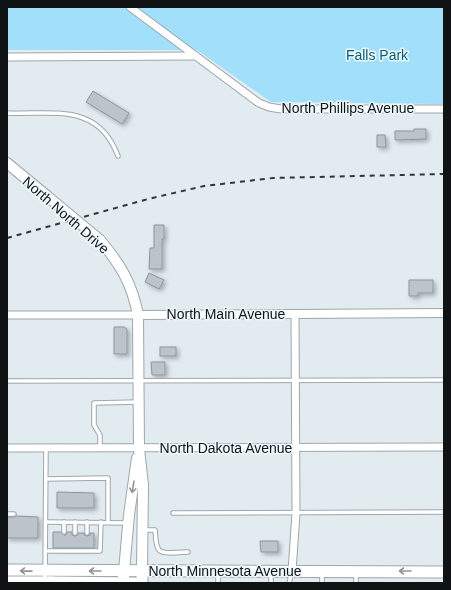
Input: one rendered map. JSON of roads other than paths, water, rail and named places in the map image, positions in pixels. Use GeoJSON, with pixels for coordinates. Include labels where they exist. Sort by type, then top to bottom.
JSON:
{"type":"FeatureCollection","features":[{"type":"Feature","properties":{"kind":"main road","name":"North North Drive"},"geometry":{"type":"LineString","coordinates":[[7,163],[100,240],[125,275],[131,288],[138,315],[139,448]]}},
{"type":"Feature","properties":{"kind":"main road"},"geometry":{"type":"LineString","coordinates":[[123,583],[128,523],[139,448]]}},
{"type":"Feature","properties":{"kind":"main road"},"geometry":{"type":"LineString","coordinates":[[139,448],[143,485],[142,583]]}},
{"type":"Feature","properties":{"kind":"main road","name":"North Minnesota Avenue"},"geometry":{"type":"LineString","coordinates":[[7,570],[50,579],[134,583]]}},
{"type":"Feature","properties":{"kind":"main road","name":"North Minnesota Avenue"},"geometry":{"type":"LineString","coordinates":[[7,582],[124,571],[444,572]]}},
{"type":"Feature","properties":{"kind":"street","name":"North Phillips Avenue"},"geometry":{"type":"LineString","coordinates":[[130,7],[259,103],[269,107],[281,109],[444,109]]}},
{"type":"Feature","properties":{"kind":"street"},"geometry":{"type":"LineString","coordinates":[[7,57],[196,56]]}},
{"type":"Feature","properties":{"kind":"street","name":"North Main Avenue"},"geometry":{"type":"LineString","coordinates":[[7,315],[444,313]]}},
{"type":"Feature","properties":{"kind":"street"},"geometry":{"type":"LineString","coordinates":[[292,571],[296,513],[295,314]]}},
{"type":"Feature","properties":{"kind":"street","name":"North Dakota Avenue"},"geometry":{"type":"LineString","coordinates":[[7,448],[444,447]]}},
{"type":"Feature","properties":{"kind":"lane"},"geometry":{"type":"LineString","coordinates":[[7,113],[62,113],[88,119],[101,128],[108,136],[115,147],[118,156]]}},
{"type":"Feature","properties":{"kind":"lane"},"geometry":{"type":"LineString","coordinates":[[7,381],[444,380]]}},
{"type":"Feature","properties":{"kind":"lane"},"geometry":{"type":"LineString","coordinates":[[100,448],[100,435],[94,425],[94,403],[138,402]]}},
{"type":"Feature","properties":{"kind":"lane"},"geometry":{"type":"LineString","coordinates":[[46,448],[46,551],[50,579]]}},
{"type":"Feature","properties":{"kind":"lane"},"geometry":{"type":"LineString","coordinates":[[46,479],[108,478],[108,522]]}},
{"type":"Feature","properties":{"kind":"lane"},"geometry":{"type":"LineString","coordinates":[[173,513],[444,512]]}},
{"type":"Feature","properties":{"kind":"lane"},"geometry":{"type":"LineString","coordinates":[[7,514],[14,514]]}},
{"type":"Feature","properties":{"kind":"lane"},"geometry":{"type":"LineString","coordinates":[[46,522],[128,523]]}},
{"type":"Feature","properties":{"kind":"lane"},"geometry":{"type":"LineString","coordinates":[[64,522],[64,532]]}},
{"type":"Feature","properties":{"kind":"lane"},"geometry":{"type":"LineString","coordinates":[[75,522],[75,532]]}},
{"type":"Feature","properties":{"kind":"lane"},"geometry":{"type":"LineString","coordinates":[[87,522],[87,532]]}},
{"type":"Feature","properties":{"kind":"lane"},"geometry":{"type":"LineString","coordinates":[[46,551],[100,551],[101,522]]}},
{"type":"Feature","properties":{"kind":"lane"},"geometry":{"type":"LineString","coordinates":[[143,530],[155,530],[159,550],[164,553],[188,552]]}},
{"type":"Feature","properties":{"kind":"lane"},"geometry":{"type":"LineString","coordinates":[[218,571],[218,583]]}},
{"type":"Feature","properties":{"kind":"lane"},"geometry":{"type":"LineString","coordinates":[[270,571],[271,583]]}},
{"type":"Feature","properties":{"kind":"lane"},"geometry":{"type":"LineString","coordinates":[[289,583],[292,571]]}},
{"type":"Feature","properties":{"kind":"lane"},"geometry":{"type":"LineString","coordinates":[[322,571],[322,583]]}},
{"type":"Feature","properties":{"kind":"lane"},"geometry":{"type":"LineString","coordinates":[[356,571],[356,583]]}},
{"type":"Feature","properties":{"kind":"railway"},"geometry":{"type":"LineString","coordinates":[[7,238],[148,199],[204,186],[273,178],[444,174]]}},
{"type":"Feature","properties":{"kind":"park label","name":"Falls Park"},"geometry":{"type":"Point","coordinates":[377,55]}}]}
